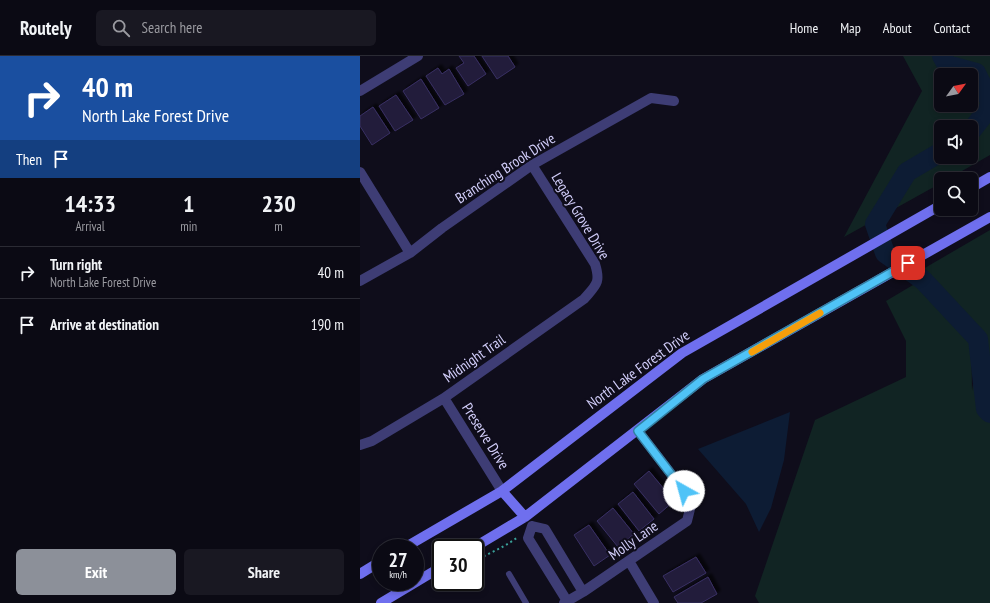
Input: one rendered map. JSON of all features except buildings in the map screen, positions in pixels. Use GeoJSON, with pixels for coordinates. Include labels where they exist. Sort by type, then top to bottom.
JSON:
{"type":"FeatureCollection","features":[{"type":"Feature","properties":{"kind":"main road"},"geometry":{"type":"LineString","coordinates":[[978,184],[990,177]]}},
{"type":"Feature","properties":{"kind":"main road","name":"North Lake Forest Drive"},"geometry":{"type":"LineString","coordinates":[[419,539],[502,491],[682,353],[934,209]]}},
{"type":"Feature","properties":{"kind":"main road"},"geometry":{"type":"LineString","coordinates":[[484,541],[525,517],[638,431],[703,379],[990,217]]}},
{"type":"Feature","properties":{"kind":"main road"},"geometry":{"type":"LineString","coordinates":[[502,491],[525,517]]}},
{"type":"Feature","properties":{"kind":"main road"},"geometry":{"type":"LineString","coordinates":[[360,574],[372,567]]}},
{"type":"Feature","properties":{"kind":"main road"},"geometry":{"type":"LineString","coordinates":[[385,602],[432,573]]}},
{"type":"Feature","properties":{"kind":"street"},"geometry":{"type":"LineString","coordinates":[[360,91],[418,56]]}},
{"type":"Feature","properties":{"kind":"street","name":"Branching Brook Drive"},"geometry":{"type":"LineString","coordinates":[[360,281],[410,253],[442,228],[532,165],[651,98],[674,101]]}},
{"type":"Feature","properties":{"kind":"street","name":"Legacy Grove Drive"},"geometry":{"type":"LineString","coordinates":[[532,165],[595,264],[598,275],[597,284]]}},
{"type":"Feature","properties":{"kind":"street"},"geometry":{"type":"LineString","coordinates":[[360,172],[410,253]]}},
{"type":"Feature","properties":{"kind":"street","name":"Midnight Trail"},"geometry":{"type":"LineString","coordinates":[[360,445],[372,441],[444,398],[584,299],[597,284]]}},
{"type":"Feature","properties":{"kind":"street","name":"Preserve Drive"},"geometry":{"type":"LineString","coordinates":[[444,398],[502,491]]}},
{"type":"Feature","properties":{"kind":"street","name":"Molly Lane"},"geometry":{"type":"LineString","coordinates":[[565,602],[583,592],[687,521],[692,501],[638,431]]}},
{"type":"Feature","properties":{"kind":"street"},"geometry":{"type":"LineString","coordinates":[[525,517],[532,526],[545,529],[583,592]]}},
{"type":"Feature","properties":{"kind":"street"},"geometry":{"type":"LineString","coordinates":[[532,526],[528,538],[565,602]]}},
{"type":"Feature","properties":{"kind":"street"},"geometry":{"type":"LineString","coordinates":[[629,561],[654,603]]}},
{"type":"Feature","properties":{"kind":"lane"},"geometry":{"type":"LineString","coordinates":[[509,574],[526,603]]}},
{"type":"Feature","properties":{"kind":"path"},"geometry":{"type":"LineString","coordinates":[[484,556],[501,546],[511,543],[532,526]]}},
{"type":"Feature","properties":{"kind":"green space"},"geometry":{"type":"Polygon","coordinates":[[[903,56],[990,56],[990,155],[978,162],[978,120],[934,120],[934,164],[974,164],[960,172],[934,172],[934,187],[844,237],[922,91],[903,56]]]}},
{"type":"Feature","properties":{"kind":"green space"},"geometry":{"type":"Polygon","coordinates":[[[990,230],[990,603],[759,603],[755,596],[815,420],[906,377],[906,341],[886,301],[918,282],[911,276],[990,230]],[[971,325],[972,391],[977,358],[971,325]]]}},
{"type":"Feature","properties":{"kind":"water"},"geometry":{"type":"Polygon","coordinates":[[[790,412],[784,460],[771,508],[759,532],[746,504],[698,449],[790,412]]]}},
{"type":"Feature","properties":{"kind":"waterway"},"geometry":{"type":"LineString","coordinates":[[942,56],[947,65],[976,73],[990,101]]}},
{"type":"Feature","properties":{"kind":"waterway"},"geometry":{"type":"LineString","coordinates":[[978,122],[990,107]]}},
{"type":"Feature","properties":{"kind":"waterway"},"geometry":{"type":"LineString","coordinates":[[934,156],[907,172],[875,224],[885,253],[923,280],[978,339],[986,409],[990,413]]}},
{"type":"Feature","properties":{"kind":"slow traffic"},"geometry":{"type":"LineString","coordinates":[[752,352],[820,313]]}},
{"type":"Feature","properties":{"kind":"route"},"geometry":{"type":"LineString","coordinates":[[684,491],[641,437],[638,431],[703,379],[908,263]]}}]}
